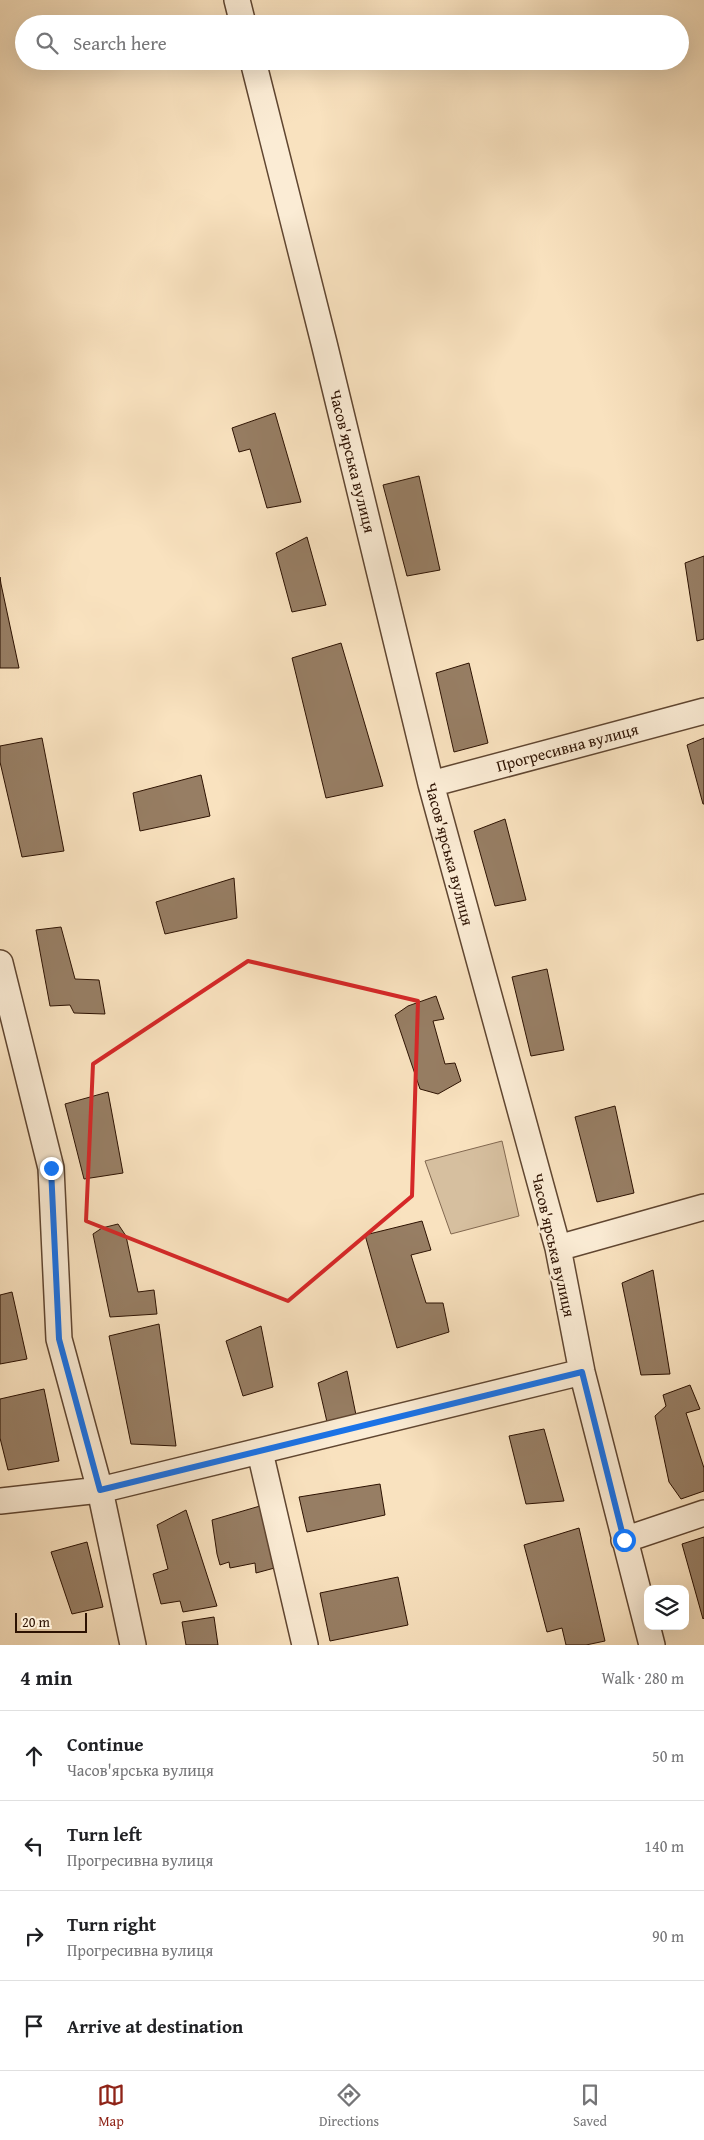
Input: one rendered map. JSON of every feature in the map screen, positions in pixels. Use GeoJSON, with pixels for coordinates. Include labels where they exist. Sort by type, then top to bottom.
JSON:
{"type":"FeatureCollection","features":[{"type":"Feature","properties":{"kind":"street"},"geometry":{"type":"LineString","coordinates":[[237,0],[241,15]]}},
{"type":"Feature","properties":{"kind":"street","name":"Часов'ярська вулиця"},"geometry":{"type":"LineString","coordinates":[[255,70],[431,784],[558,1248],[582,1372],[652,1645]]}},
{"type":"Feature","properties":{"kind":"street","name":"Прогресивна вулиця"},"geometry":{"type":"LineString","coordinates":[[431,784],[704,711]]}},
{"type":"Feature","properties":{"kind":"street"},"geometry":{"type":"LineString","coordinates":[[0,962],[51,1168],[59,1339],[100,1490],[133,1645]]}},
{"type":"Feature","properties":{"kind":"street"},"geometry":{"type":"LineString","coordinates":[[558,1248],[704,1207]]}},
{"type":"Feature","properties":{"kind":"street"},"geometry":{"type":"LineString","coordinates":[[0,1501],[100,1490],[582,1372]]}},
{"type":"Feature","properties":{"kind":"street"},"geometry":{"type":"LineString","coordinates":[[260,1452],[305,1645]]}},
{"type":"Feature","properties":{"kind":"street"},"geometry":{"type":"LineString","coordinates":[[624,1540],[704,1513]]}},
{"type":"Feature","properties":{"kind":"highlighted area"},"geometry":{"type":"Polygon","coordinates":[[[248,961],[418,1001],[412,1196],[288,1301],[86,1221],[93,1064],[248,961]]]}},
{"type":"Feature","properties":{"kind":"shaded area"},"geometry":{"type":"Polygon","coordinates":[[[502,1141],[519,1216],[451,1234],[425,1161],[502,1141]]]}},
{"type":"Feature","properties":{"kind":"building"},"geometry":{"type":"Polygon","coordinates":[[[275,413],[301,502],[267,508],[250,449],[239,452],[232,428],[275,413]]]}},
{"type":"Feature","properties":{"kind":"building"},"geometry":{"type":"Polygon","coordinates":[[[419,476],[440,570],[407,576],[383,485],[419,476]]]}},
{"type":"Feature","properties":{"kind":"building"},"geometry":{"type":"Polygon","coordinates":[[[307,537],[326,605],[292,612],[276,553],[307,537]]]}},
{"type":"Feature","properties":{"kind":"building"},"geometry":{"type":"Polygon","coordinates":[[[704,556],[704,639],[697,641],[685,563],[704,556]]]}},
{"type":"Feature","properties":{"kind":"building"},"geometry":{"type":"Polygon","coordinates":[[[0,577],[1,584],[19,668],[0,668],[0,577]]]}},
{"type":"Feature","properties":{"kind":"building"},"geometry":{"type":"Polygon","coordinates":[[[341,643],[383,786],[326,798],[292,658],[341,643]]]}},
{"type":"Feature","properties":{"kind":"building"},"geometry":{"type":"Polygon","coordinates":[[[469,663],[488,743],[454,752],[436,673],[469,663]]]}},
{"type":"Feature","properties":{"kind":"building"},"geometry":{"type":"Polygon","coordinates":[[[42,738],[64,851],[22,857],[0,762],[0,746],[42,738]]]}},
{"type":"Feature","properties":{"kind":"building"},"geometry":{"type":"Polygon","coordinates":[[[704,738],[704,804],[703,804],[687,745],[704,738]]]}},
{"type":"Feature","properties":{"kind":"building"},"geometry":{"type":"Polygon","coordinates":[[[201,775],[210,816],[140,831],[133,793],[201,775]]]}},
{"type":"Feature","properties":{"kind":"building"},"geometry":{"type":"Polygon","coordinates":[[[505,819],[526,900],[495,906],[474,831],[505,819]]]}},
{"type":"Feature","properties":{"kind":"building"},"geometry":{"type":"Polygon","coordinates":[[[234,878],[237,918],[165,934],[156,902],[234,878]]]}},
{"type":"Feature","properties":{"kind":"building"},"geometry":{"type":"Polygon","coordinates":[[[61,927],[75,979],[99,980],[105,1014],[74,1013],[70,1005],[50,1006],[36,930],[61,927]]]}},
{"type":"Feature","properties":{"kind":"building"},"geometry":{"type":"Polygon","coordinates":[[[547,969],[564,1050],[531,1056],[512,977],[547,969]]]}},
{"type":"Feature","properties":{"kind":"building"},"geometry":{"type":"Polygon","coordinates":[[[436,996],[444,1019],[433,1021],[445,1064],[455,1063],[461,1081],[438,1094],[420,1089],[395,1015],[408,1006],[436,996]]]}},
{"type":"Feature","properties":{"kind":"building"},"geometry":{"type":"Polygon","coordinates":[[[108,1092],[123,1173],[84,1179],[65,1104],[108,1092]]]}},
{"type":"Feature","properties":{"kind":"building"},"geometry":{"type":"Polygon","coordinates":[[[615,1106],[634,1193],[597,1202],[575,1117],[615,1106]]]}},
{"type":"Feature","properties":{"kind":"building"},"geometry":{"type":"Polygon","coordinates":[[[422,1221],[431,1250],[411,1255],[426,1303],[443,1303],[449,1332],[397,1348],[365,1235],[422,1221]]]}},
{"type":"Feature","properties":{"kind":"building"},"geometry":{"type":"Polygon","coordinates":[[[118,1224],[126,1236],[138,1292],[154,1290],[157,1314],[110,1317],[93,1234],[102,1228],[118,1224]]]}},
{"type":"Feature","properties":{"kind":"building"},"geometry":{"type":"Polygon","coordinates":[[[653,1270],[670,1374],[641,1375],[622,1283],[653,1270]]]}},
{"type":"Feature","properties":{"kind":"building"},"geometry":{"type":"Polygon","coordinates":[[[12,1292],[27,1359],[0,1364],[0,1295],[12,1292]]]}},
{"type":"Feature","properties":{"kind":"building"},"geometry":{"type":"Polygon","coordinates":[[[159,1324],[176,1446],[131,1444],[109,1336],[159,1324]]]}},
{"type":"Feature","properties":{"kind":"building"},"geometry":{"type":"Polygon","coordinates":[[[261,1326],[273,1387],[243,1396],[226,1341],[261,1326]]]}},
{"type":"Feature","properties":{"kind":"building"},"geometry":{"type":"Polygon","coordinates":[[[347,1371],[356,1415],[327,1422],[318,1383],[347,1371]]]}},
{"type":"Feature","properties":{"kind":"building"},"geometry":{"type":"Polygon","coordinates":[[[690,1385],[700,1409],[686,1413],[704,1468],[704,1491],[681,1499],[669,1482],[655,1416],[666,1406],[663,1395],[690,1385]]]}},
{"type":"Feature","properties":{"kind":"building"},"geometry":{"type":"Polygon","coordinates":[[[44,1389],[59,1461],[8,1470],[0,1438],[0,1399],[44,1389]]]}},
{"type":"Feature","properties":{"kind":"building"},"geometry":{"type":"Polygon","coordinates":[[[544,1429],[564,1501],[526,1504],[509,1436],[544,1429]]]}},
{"type":"Feature","properties":{"kind":"building"},"geometry":{"type":"Polygon","coordinates":[[[380,1484],[385,1515],[307,1532],[299,1497],[380,1484]]]}},
{"type":"Feature","properties":{"kind":"building"},"geometry":{"type":"Polygon","coordinates":[[[260,1506],[282,1566],[256,1573],[255,1563],[230,1568],[229,1562],[220,1565],[212,1520],[260,1506]]]}},
{"type":"Feature","properties":{"kind":"building"},"geometry":{"type":"Polygon","coordinates":[[[186,1510],[217,1606],[183,1612],[180,1601],[161,1604],[153,1574],[168,1569],[157,1525],[186,1510]]]}},
{"type":"Feature","properties":{"kind":"building"},"geometry":{"type":"Polygon","coordinates":[[[579,1528],[605,1641],[586,1645],[566,1645],[562,1628],[547,1632],[524,1545],[579,1528]]]}},
{"type":"Feature","properties":{"kind":"building"},"geometry":{"type":"Polygon","coordinates":[[[704,1537],[704,1618],[703,1619],[682,1544],[704,1537]]]}},
{"type":"Feature","properties":{"kind":"building"},"geometry":{"type":"Polygon","coordinates":[[[87,1542],[103,1607],[72,1614],[51,1552],[87,1542]]]}},
{"type":"Feature","properties":{"kind":"building"},"geometry":{"type":"Polygon","coordinates":[[[398,1577],[408,1625],[330,1641],[320,1593],[398,1577]]]}},
{"type":"Feature","properties":{"kind":"building"},"geometry":{"type":"Polygon","coordinates":[[[214,1617],[218,1645],[186,1645],[182,1622],[214,1617]]]}},
{"type":"Feature","properties":{"kind":"route"},"geometry":{"type":"LineString","coordinates":[[51,1168],[59,1339],[100,1490],[582,1372],[624,1540]]}}]}
